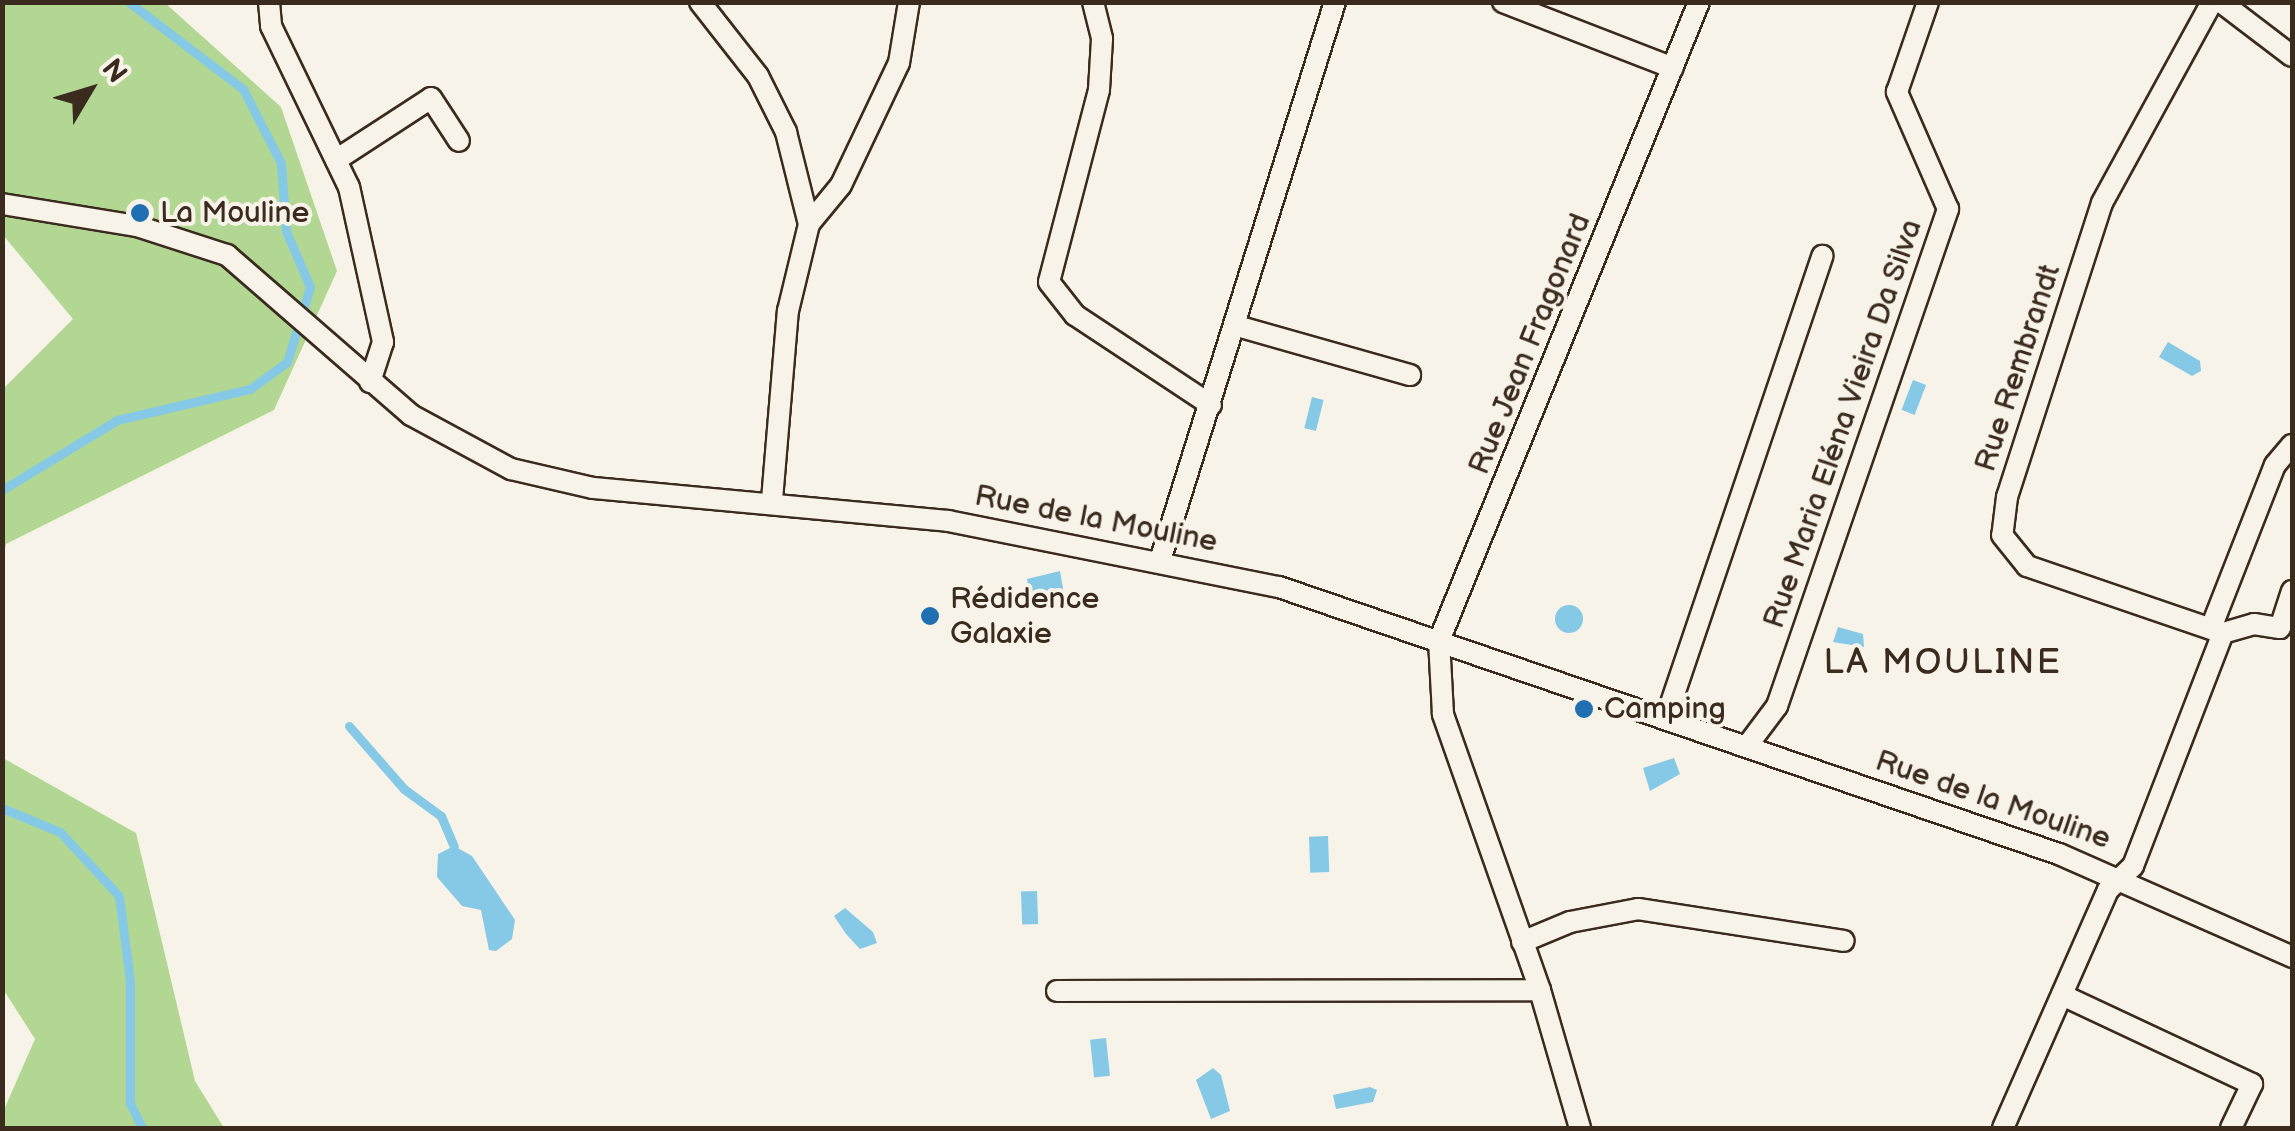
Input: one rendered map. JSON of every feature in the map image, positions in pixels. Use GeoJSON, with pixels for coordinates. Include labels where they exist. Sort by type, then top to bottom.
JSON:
{"type":"FeatureCollection","features":[{"type":"Feature","properties":{"kind":"street"},"geometry":{"type":"LineString","coordinates":[[269,2],[271,26],[336,160],[379,317],[383,342],[370,382]]}},
{"type":"Feature","properties":{"kind":"street"},"geometry":{"type":"LineString","coordinates":[[700,2],[758,76],[786,132],[810,224]]}},
{"type":"Feature","properties":{"kind":"street"},"geometry":{"type":"LineString","coordinates":[[772,500],[788,311],[810,224],[841,184],[899,63],[909,2]]}},
{"type":"Feature","properties":{"kind":"street"},"geometry":{"type":"LineString","coordinates":[[1093,2],[1102,39],[1099,90],[1049,282],[1075,315],[1211,405]]}},
{"type":"Feature","properties":{"kind":"street"},"geometry":{"type":"LineString","coordinates":[[1160,560],[1237,326],[1335,2]]}},
{"type":"Feature","properties":{"kind":"street"},"geometry":{"type":"LineString","coordinates":[[1503,2],[1673,68]]}},
{"type":"Feature","properties":{"kind":"street","name":"Rue Jean Fragonard"},"geometry":{"type":"LineString","coordinates":[[1440,641],[1699,2]]}},
{"type":"Feature","properties":{"kind":"street","name":"Rue Maria Eléna Vieira Da Silva"},"geometry":{"type":"LineString","coordinates":[[1747,746],[1777,706],[1948,209],[1897,92],[1928,2]]}},
{"type":"Feature","properties":{"kind":"street","name":"Rue Rembrandt"},"geometry":{"type":"LineString","coordinates":[[2212,2],[2102,203],[2008,497],[2002,535],[2027,566],[2217,631]]}},
{"type":"Feature","properties":{"kind":"street"},"geometry":{"type":"LineString","coordinates":[[2221,2],[2292,56]]}},
{"type":"Feature","properties":{"kind":"street"},"geometry":{"type":"LineString","coordinates":[[336,160],[432,98],[459,141]]}},
{"type":"Feature","properties":{"kind":"street","name":"Rue de la Mouline"},"geometry":{"type":"LineString","coordinates":[[2,204],[138,226],[227,255],[411,415],[496,463],[593,488],[772,500],[948,521],[1160,560],[1280,587],[2122,877],[2292,957]]}},
{"type":"Feature","properties":{"kind":"street"},"geometry":{"type":"LineString","coordinates":[[1666,718],[1822,256]]}},
{"type":"Feature","properties":{"kind":"street"},"geometry":{"type":"LineString","coordinates":[[1237,326],[1410,375]]}},
{"type":"Feature","properties":{"kind":"street"},"geometry":{"type":"LineString","coordinates":[[2004,1128],[2108,890],[2137,858],[2275,466],[2292,445]]}},
{"type":"Feature","properties":{"kind":"street"},"geometry":{"type":"LineString","coordinates":[[2217,631],[2254,624],[2280,628],[2292,591]]}},
{"type":"Feature","properties":{"kind":"street"},"geometry":{"type":"LineString","coordinates":[[1440,641],[1443,714],[1540,990],[1580,1128]]}},
{"type":"Feature","properties":{"kind":"street"},"geometry":{"type":"LineString","coordinates":[[1522,942],[1570,922],[1638,908],[1844,941]]}},
{"type":"Feature","properties":{"kind":"street"},"geometry":{"type":"LineString","coordinates":[[1057,990],[1540,990]]}},
{"type":"Feature","properties":{"kind":"street"},"geometry":{"type":"LineString","coordinates":[[2062,995],[2252,1084],[2231,1128]]}},
{"type":"Feature","properties":{"kind":"green space"},"geometry":{"type":"Polygon","coordinates":[[[3,3],[165,3],[281,107],[337,271],[274,410],[6,544],[3,561],[3,389],[73,319],[3,235],[3,3]]]}},
{"type":"Feature","properties":{"kind":"green space"},"geometry":{"type":"Polygon","coordinates":[[[3,758],[136,833],[195,1081],[224,1128],[3,1128],[3,1112],[35,1039],[3,989],[3,758]]]}},
{"type":"Feature","properties":{"kind":"water"},"geometry":{"type":"Polygon","coordinates":[[[2168,342],[2200,361],[2201,371],[2192,376],[2159,357],[2168,342]]]}},
{"type":"Feature","properties":{"kind":"water"},"geometry":{"type":"Polygon","coordinates":[[[1913,380],[1926,385],[1915,415],[1902,410],[1913,380]]]}},
{"type":"Feature","properties":{"kind":"water"},"geometry":{"type":"Polygon","coordinates":[[[1312,397],[1324,400],[1316,431],[1304,428],[1312,397]]]}},
{"type":"Feature","properties":{"kind":"water"},"geometry":{"type":"Polygon","coordinates":[[[1060,571],[1064,594],[1031,604],[1027,579],[1060,571]]]}},
{"type":"Feature","properties":{"kind":"water"},"geometry":{"type":"Polygon","coordinates":[[[1569,605],[1579,609],[1583,619],[1579,629],[1569,633],[1559,629],[1555,619],[1559,609],[1569,605]]]}},
{"type":"Feature","properties":{"kind":"water"},"geometry":{"type":"Polygon","coordinates":[[[1838,627],[1863,634],[1864,647],[1833,642],[1838,627]]]}},
{"type":"Feature","properties":{"kind":"water"},"geometry":{"type":"Polygon","coordinates":[[[1674,758],[1680,774],[1650,791],[1643,768],[1674,758]]]}},
{"type":"Feature","properties":{"kind":"water"},"geometry":{"type":"Polygon","coordinates":[[[1328,836],[1329,872],[1310,873],[1309,837],[1328,836]]]}},
{"type":"Feature","properties":{"kind":"water"},"geometry":{"type":"Polygon","coordinates":[[[454,846],[472,856],[515,920],[512,939],[496,951],[489,950],[481,910],[462,906],[437,877],[438,854],[454,846]]]}},
{"type":"Feature","properties":{"kind":"water"},"geometry":{"type":"Polygon","coordinates":[[[1037,891],[1038,924],[1022,925],[1021,892],[1037,891]]]}},
{"type":"Feature","properties":{"kind":"water"},"geometry":{"type":"Polygon","coordinates":[[[845,908],[873,932],[877,943],[860,949],[846,934],[834,916],[845,908]]]}},
{"type":"Feature","properties":{"kind":"water"},"geometry":{"type":"Polygon","coordinates":[[[1106,1038],[1110,1076],[1094,1077],[1090,1040],[1106,1038]]]}},
{"type":"Feature","properties":{"kind":"water"},"geometry":{"type":"Polygon","coordinates":[[[1213,1068],[1221,1075],[1230,1111],[1211,1119],[1196,1080],[1213,1068]]]}},
{"type":"Feature","properties":{"kind":"water"},"geometry":{"type":"Polygon","coordinates":[[[1370,1087],[1377,1090],[1373,1102],[1336,1109],[1333,1095],[1370,1087]]]}},
{"type":"Feature","properties":{"kind":"waterway"},"geometry":{"type":"LineString","coordinates":[[2,490],[117,420],[250,389],[287,362],[310,287],[286,231],[281,163],[243,89],[129,2]]}},
{"type":"Feature","properties":{"kind":"waterway"},"geometry":{"type":"LineString","coordinates":[[349,726],[404,789],[441,816],[454,846]]}},
{"type":"Feature","properties":{"kind":"waterway"},"geometry":{"type":"LineString","coordinates":[[2,808],[60,832],[119,896],[130,981],[130,1103],[142,1128]]}},
{"type":"Feature","properties":{"kind":"place","name":"La Mouline"},"geometry":{"type":"Point","coordinates":[140,213]}},
{"type":"Feature","properties":{"kind":"place","name":"Rédidence Galaxie"},"geometry":{"type":"Point","coordinates":[930,616]}},
{"type":"Feature","properties":{"kind":"place","name":"Camping"},"geometry":{"type":"Point","coordinates":[1584,709]}},
{"type":"Feature","properties":{"kind":"district","name":"LA MOULINE"},"geometry":{"type":"Point","coordinates":[1943,663]}}]}
